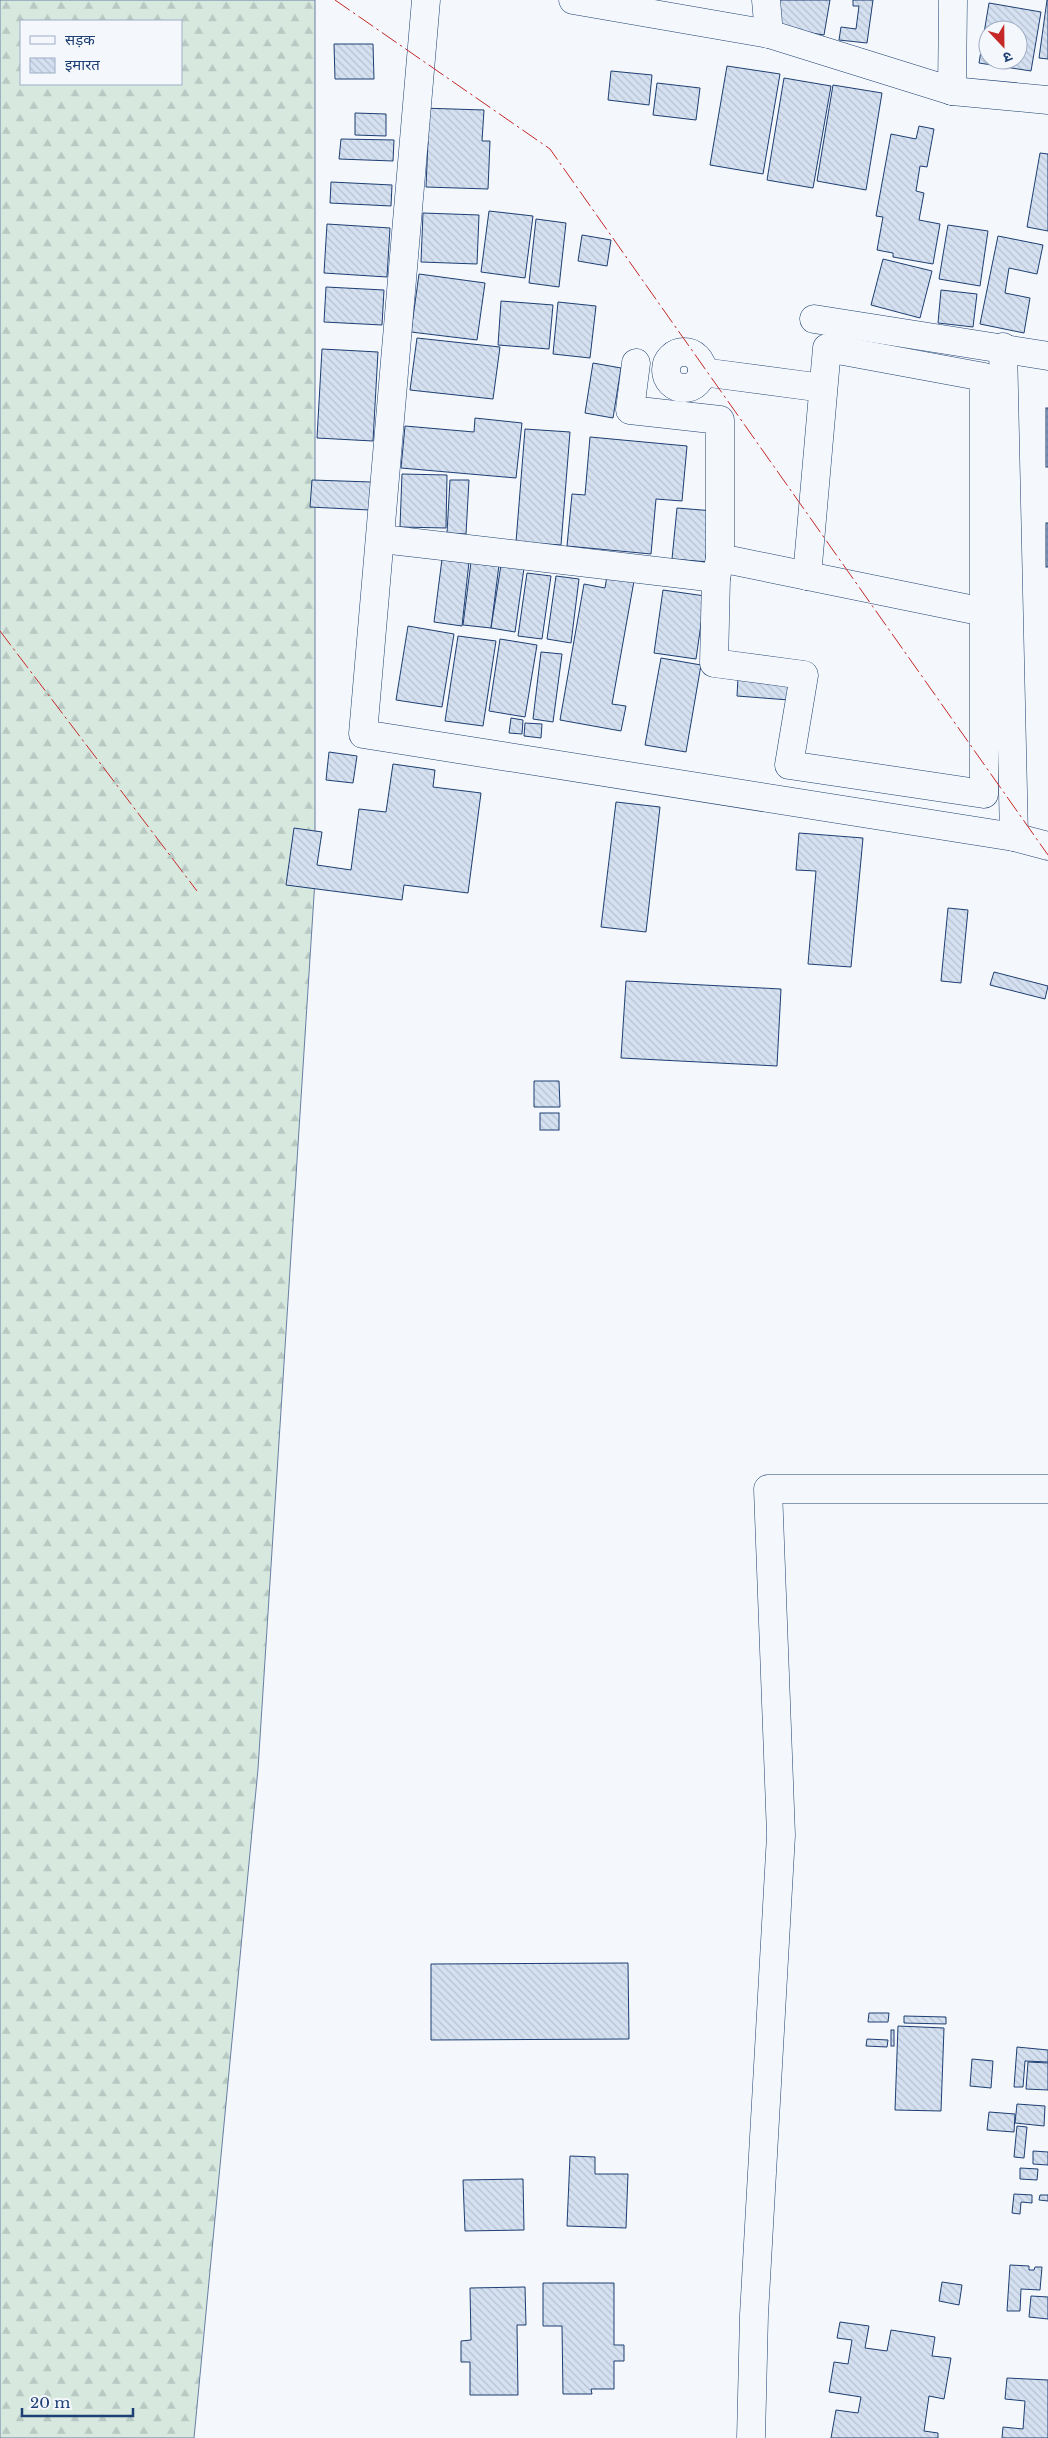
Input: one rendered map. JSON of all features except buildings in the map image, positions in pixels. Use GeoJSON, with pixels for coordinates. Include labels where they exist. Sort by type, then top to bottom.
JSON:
{"type":"FeatureCollection","features":[{"type":"Feature","properties":{"kind":"street"},"geometry":{"type":"LineString","coordinates":[[426,0],[382,539],[364,734],[1014,837],[1048,846]]}},
{"type":"Feature","properties":{"kind":"street"},"geometry":{"type":"LineString","coordinates":[[573,0],[770,34],[952,91],[1048,100]]}},
{"type":"Feature","properties":{"kind":"street"},"geometry":{"type":"LineString","coordinates":[[766,0],[770,34]]}},
{"type":"Feature","properties":{"kind":"street"},"geometry":{"type":"LineString","coordinates":[[952,91],[953,0]]}},
{"type":"Feature","properties":{"kind":"street"},"geometry":{"type":"LineString","coordinates":[[814,319],[1048,356]]}},
{"type":"Feature","properties":{"kind":"street"},"geometry":{"type":"LineString","coordinates":[[636,363],[630,410],[720,420],[718,568],[714,662],[804,676],[789,765],[984,794],[984,376],[827,348],[807,576]]}},
{"type":"Feature","properties":{"kind":"street"},"geometry":{"type":"LineString","coordinates":[[1003,348],[1014,837]]}},
{"type":"Feature","properties":{"kind":"street"},"geometry":{"type":"LineString","coordinates":[[702,372],[823,388]]}},
{"type":"Feature","properties":{"kind":"street"},"geometry":{"type":"LineString","coordinates":[[382,539],[807,576],[984,612]]}},
{"type":"Feature","properties":{"kind":"street"},"geometry":{"type":"LineString","coordinates":[[751,2438],[754,2315],[781,1835],[768,1489],[1048,1489]]}},
{"type":"Feature","properties":{"kind":"green space"},"geometry":{"type":"Polygon","coordinates":[[[0,0],[315,0],[315,880],[258,1769],[194,2438],[0,2438],[0,0]]]}},
{"type":"Feature","properties":{"kind":"power"},"geometry":{"type":"LineString","coordinates":[[335,0],[550,149],[1048,855]]}},
{"type":"Feature","properties":{"kind":"power"},"geometry":{"type":"LineString","coordinates":[[0,631],[197,891]]}}]}
